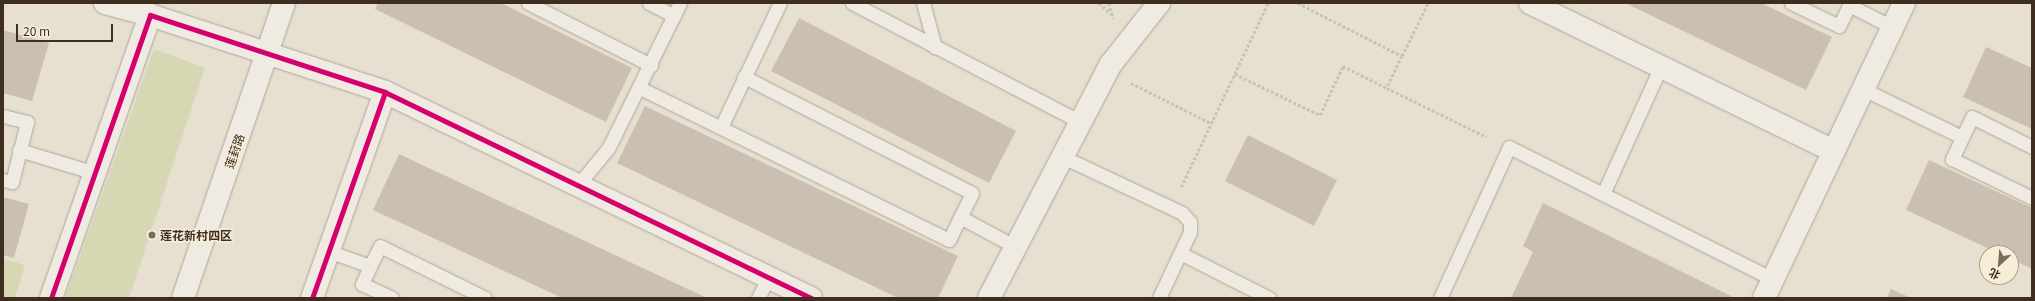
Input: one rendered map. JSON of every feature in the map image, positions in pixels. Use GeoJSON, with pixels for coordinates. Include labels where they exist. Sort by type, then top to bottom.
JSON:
{"type":"FeatureCollection","features":[{"type":"Feature","properties":{"kind":"street"},"geometry":{"type":"LineString","coordinates":[[105,3],[150,15],[269,52],[385,92],[811,298]]}},
{"type":"Feature","properties":{"kind":"street","name":"莲葑路"},"geometry":{"type":"LineString","coordinates":[[182,298],[269,52],[284,3]]}},
{"type":"Feature","properties":{"kind":"street"},"geometry":{"type":"LineString","coordinates":[[990,298],[1107,71],[1159,3]]}},
{"type":"Feature","properties":{"kind":"street"},"geometry":{"type":"LineString","coordinates":[[1530,3],[1834,151]]}},
{"type":"Feature","properties":{"kind":"street"},"geometry":{"type":"LineString","coordinates":[[1768,288],[1904,3]]}},
{"type":"Feature","properties":{"kind":"street"},"geometry":{"type":"LineString","coordinates":[[51,298],[150,15]]}},
{"type":"Feature","properties":{"kind":"street"},"geometry":{"type":"LineString","coordinates":[[312,298],[385,92]]}},
{"type":"Feature","properties":{"kind":"lane"},"geometry":{"type":"LineString","coordinates":[[528,3],[651,64]]}},
{"type":"Feature","properties":{"kind":"lane"},"geometry":{"type":"LineString","coordinates":[[649,3],[674,16]]}},
{"type":"Feature","properties":{"kind":"lane"},"geometry":{"type":"LineString","coordinates":[[578,186],[609,147],[640,88],[680,3]]}},
{"type":"Feature","properties":{"kind":"lane"},"geometry":{"type":"LineString","coordinates":[[721,127],[780,3]]}},
{"type":"Feature","properties":{"kind":"lane"},"geometry":{"type":"LineString","coordinates":[[852,3],[1080,122]]}},
{"type":"Feature","properties":{"kind":"lane"},"geometry":{"type":"LineString","coordinates":[[923,3],[935,47]]}},
{"type":"Feature","properties":{"kind":"lane"},"geometry":{"type":"LineString","coordinates":[[1791,3],[1839,26],[1850,4],[1892,27]]}},
{"type":"Feature","properties":{"kind":"lane"},"geometry":{"type":"LineString","coordinates":[[1603,194],[1661,66]]}},
{"type":"Feature","properties":{"kind":"lane"},"geometry":{"type":"LineString","coordinates":[[640,88],[949,240],[972,193],[744,77]]}},
{"type":"Feature","properties":{"kind":"lane"},"geometry":{"type":"LineString","coordinates":[[1863,89],[1962,137]]}},
{"type":"Feature","properties":{"kind":"lane"},"geometry":{"type":"LineString","coordinates":[[3,116],[27,122],[12,182],[3,180]]}},
{"type":"Feature","properties":{"kind":"lane"},"geometry":{"type":"LineString","coordinates":[[2032,147],[1972,117],[1952,159],[2032,198]]}},
{"type":"Feature","properties":{"kind":"lane"},"geometry":{"type":"LineString","coordinates":[[1440,298],[1509,147],[1603,194],[1768,288]]}},
{"type":"Feature","properties":{"kind":"lane"},"geometry":{"type":"LineString","coordinates":[[19,150],[95,173]]}},
{"type":"Feature","properties":{"kind":"lane"},"geometry":{"type":"LineString","coordinates":[[1062,157],[1171,208],[1190,222],[1180,253],[1158,298]]}},
{"type":"Feature","properties":{"kind":"lane"},"geometry":{"type":"LineString","coordinates":[[960,217],[1016,247]]}},
{"type":"Feature","properties":{"kind":"lane"},"geometry":{"type":"LineString","coordinates":[[392,298],[362,284],[380,246],[485,298]]}},
{"type":"Feature","properties":{"kind":"lane"},"geometry":{"type":"LineString","coordinates":[[328,251],[370,266]]}},
{"type":"Feature","properties":{"kind":"lane"},"geometry":{"type":"LineString","coordinates":[[1180,253],[1269,298]]}},
{"type":"Feature","properties":{"kind":"lane"},"geometry":{"type":"LineString","coordinates":[[758,298],[768,278]]}},
{"type":"Feature","properties":{"kind":"path"},"geometry":{"type":"LineString","coordinates":[[1099,3],[1110,13]]}},
{"type":"Feature","properties":{"kind":"path"},"geometry":{"type":"LineString","coordinates":[[1171,208],[1268,3]]}},
{"type":"Feature","properties":{"kind":"path"},"geometry":{"type":"LineString","coordinates":[[1298,3],[1402,56]]}},
{"type":"Feature","properties":{"kind":"path"},"geometry":{"type":"LineString","coordinates":[[1387,88],[1428,3]]}},
{"type":"Feature","properties":{"kind":"path"},"geometry":{"type":"LineString","coordinates":[[1235,74],[1320,115],[1343,66],[1509,147]]}},
{"type":"Feature","properties":{"kind":"path"},"geometry":{"type":"LineString","coordinates":[[1107,71],[1211,123]]}},
{"type":"Feature","properties":{"kind":"green space"},"geometry":{"type":"Polygon","coordinates":[[[154,49],[205,68],[129,298],[65,298],[154,49]]]}},
{"type":"Feature","properties":{"kind":"green space"},"geometry":{"type":"Polygon","coordinates":[[[3,259],[25,265],[15,298],[3,298],[3,259]]]}},
{"type":"Feature","properties":{"kind":"building"},"geometry":{"type":"Polygon","coordinates":[[[378,3],[501,3],[632,68],[606,122],[375,9],[378,3]]]}},
{"type":"Feature","properties":{"kind":"building"},"geometry":{"type":"Polygon","coordinates":[[[1625,3],[1761,3],[1832,37],[1806,90],[1625,3]]]}},
{"type":"Feature","properties":{"kind":"building"},"geometry":{"type":"Polygon","coordinates":[[[799,18],[1016,131],[989,183],[771,71],[799,18]]]}},
{"type":"Feature","properties":{"kind":"building"},"geometry":{"type":"Polygon","coordinates":[[[3,30],[49,43],[32,101],[3,93],[3,30]]]}},
{"type":"Feature","properties":{"kind":"building"},"geometry":{"type":"Polygon","coordinates":[[[1986,47],[2032,68],[2032,129],[1963,97],[1986,47]]]}},
{"type":"Feature","properties":{"kind":"building"},"geometry":{"type":"Polygon","coordinates":[[[645,106],[958,256],[938,298],[898,298],[617,163],[645,106]]]}},
{"type":"Feature","properties":{"kind":"building"},"geometry":{"type":"Polygon","coordinates":[[[1248,135],[1337,180],[1314,226],[1225,181],[1248,135]]]}},
{"type":"Feature","properties":{"kind":"building"},"geometry":{"type":"Polygon","coordinates":[[[399,154],[707,298],[562,298],[373,210],[399,154]]]}},
{"type":"Feature","properties":{"kind":"building"},"geometry":{"type":"Polygon","coordinates":[[[1929,160],[2032,208],[2032,269],[2019,263],[2019,245],[1981,245],[1906,210],[1929,160]]]}},
{"type":"Feature","properties":{"kind":"building"},"geometry":{"type":"Polygon","coordinates":[[[3,197],[29,204],[14,258],[3,255],[3,197]]]}},
{"type":"Feature","properties":{"kind":"building"},"geometry":{"type":"Polygon","coordinates":[[[1543,203],[1731,296],[1730,298],[1511,298],[1533,252],[1523,246],[1543,203]]]}},
{"type":"Feature","properties":{"kind":"building"},"geometry":{"type":"Polygon","coordinates":[[[1891,289],[1911,298],[1887,298],[1891,289]]]}},
{"type":"Feature","properties":{"kind":"cycle path"},"geometry":{"type":"LineString","coordinates":[[51,298],[150,15],[385,92],[312,298]]}},
{"type":"Feature","properties":{"kind":"cycle path"},"geometry":{"type":"LineString","coordinates":[[385,92],[811,298]]}},
{"type":"Feature","properties":{"kind":"place","name":"莲花新村四区"},"geometry":{"type":"Point","coordinates":[152,235]}}]}
